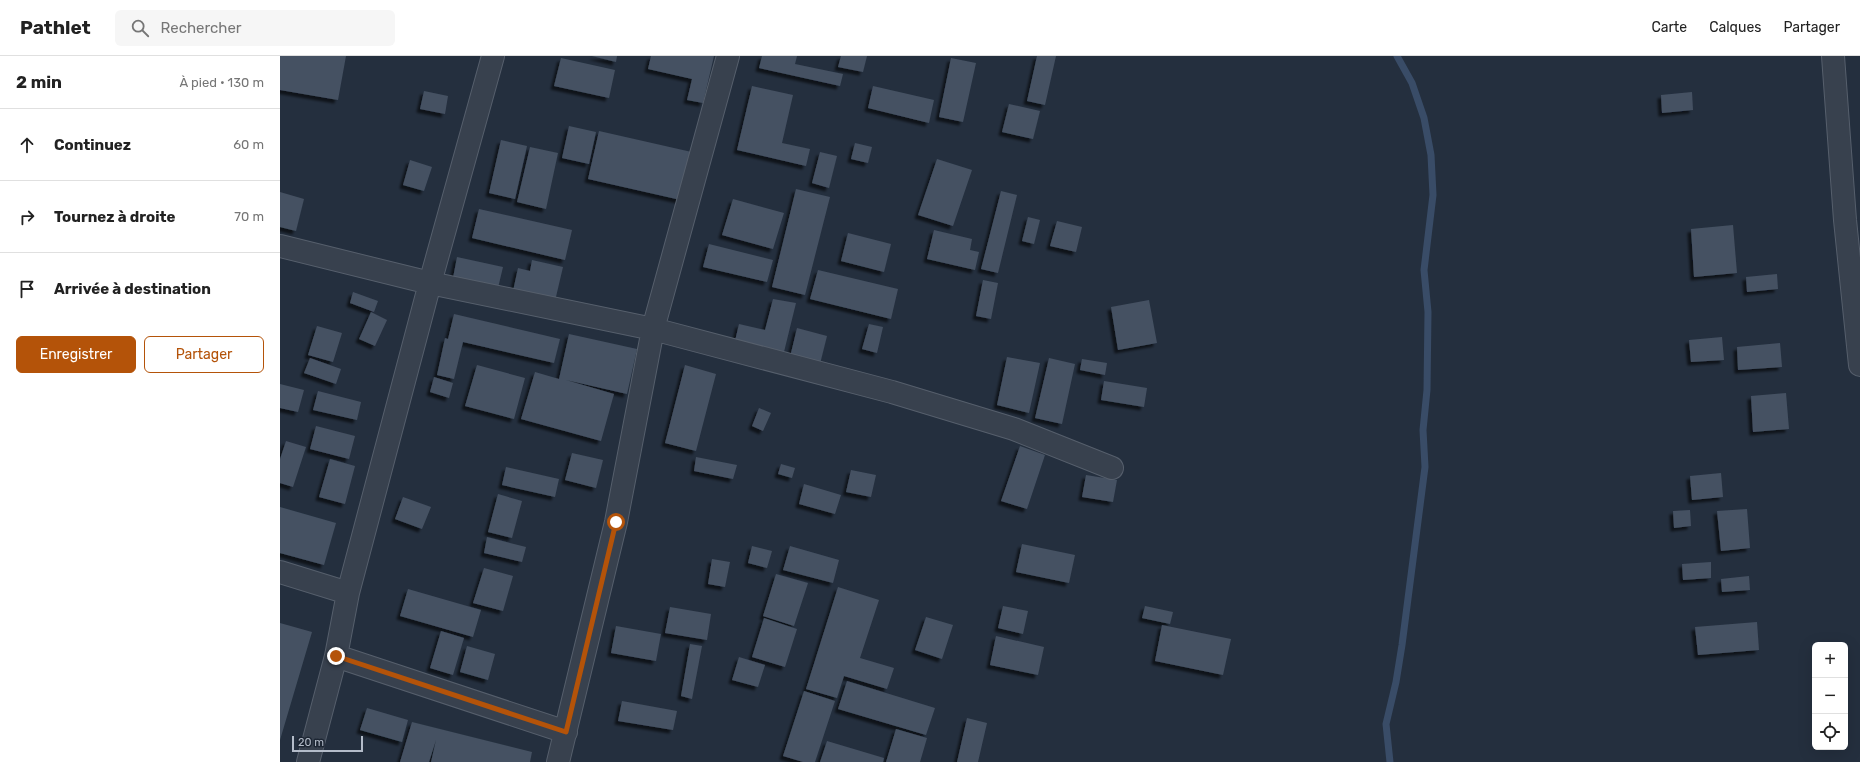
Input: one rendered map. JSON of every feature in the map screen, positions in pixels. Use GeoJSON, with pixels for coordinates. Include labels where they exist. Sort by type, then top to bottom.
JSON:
{"type":"FeatureCollection","features":[{"type":"Feature","properties":{"kind":"street"},"geometry":{"type":"LineString","coordinates":[[308,762],[336,656],[348,593],[430,283],[493,56]]}},
{"type":"Feature","properties":{"kind":"street"},"geometry":{"type":"LineString","coordinates":[[558,762],[616,522],[653,329],[728,56]]}},
{"type":"Feature","properties":{"kind":"street"},"geometry":{"type":"LineString","coordinates":[[1833,56],[1845,220],[1860,365]]}},
{"type":"Feature","properties":{"kind":"street"},"geometry":{"type":"LineString","coordinates":[[1845,220],[1860,242]]}},
{"type":"Feature","properties":{"kind":"street"},"geometry":{"type":"LineString","coordinates":[[280,246],[430,283],[653,329],[892,392],[1006,426],[1112,468]]}},
{"type":"Feature","properties":{"kind":"street"},"geometry":{"type":"LineString","coordinates":[[280,572],[348,593]]}},
{"type":"Feature","properties":{"kind":"street"},"geometry":{"type":"LineString","coordinates":[[336,656],[566,732]]}},
{"type":"Feature","properties":{"kind":"building"},"geometry":{"type":"Polygon","coordinates":[[[280,56],[346,56],[338,100],[280,90],[280,56]]]}},
{"type":"Feature","properties":{"kind":"building"},"geometry":{"type":"Polygon","coordinates":[[[592,56],[617,56],[616,62],[592,56]]]}},
{"type":"Feature","properties":{"kind":"building"},"geometry":{"type":"Polygon","coordinates":[[[651,56],[714,56],[703,103],[687,100],[692,79],[648,69],[651,56]]]}},
{"type":"Feature","properties":{"kind":"building"},"geometry":{"type":"Polygon","coordinates":[[[762,56],[797,56],[795,64],[843,74],[840,86],[759,68],[762,56]]]}},
{"type":"Feature","properties":{"kind":"building"},"geometry":{"type":"Polygon","coordinates":[[[841,56],[867,56],[863,72],[838,67],[841,56]]]}},
{"type":"Feature","properties":{"kind":"building"},"geometry":{"type":"Polygon","coordinates":[[[1037,56],[1056,56],[1045,105],[1027,101],[1037,56]]]}},
{"type":"Feature","properties":{"kind":"building"},"geometry":{"type":"Polygon","coordinates":[[[561,58],[615,70],[609,98],[554,86],[561,58]]]}},
{"type":"Feature","properties":{"kind":"building"},"geometry":{"type":"Polygon","coordinates":[[[951,58],[976,63],[963,122],[939,117],[951,58]]]}},
{"type":"Feature","properties":{"kind":"building"},"geometry":{"type":"Polygon","coordinates":[[[752,86],[793,95],[782,143],[810,149],[806,166],[737,150],[752,86]]]}},
{"type":"Feature","properties":{"kind":"building"},"geometry":{"type":"Polygon","coordinates":[[[873,86],[934,100],[929,123],[868,108],[873,86]]]}},
{"type":"Feature","properties":{"kind":"building"},"geometry":{"type":"Polygon","coordinates":[[[424,91],[448,96],[445,114],[420,109],[424,91]]]}},
{"type":"Feature","properties":{"kind":"building"},"geometry":{"type":"Polygon","coordinates":[[[1692,92],[1693,110],[1662,113],[1661,95],[1692,92]]]}},
{"type":"Feature","properties":{"kind":"building"},"geometry":{"type":"Polygon","coordinates":[[[1009,104],[1040,111],[1033,139],[1002,132],[1009,104]]]}},
{"type":"Feature","properties":{"kind":"building"},"geometry":{"type":"Polygon","coordinates":[[[569,126],[596,132],[589,164],[562,158],[569,126]]]}},
{"type":"Feature","properties":{"kind":"building"},"geometry":{"type":"Polygon","coordinates":[[[599,131],[696,153],[685,201],[588,179],[599,131]]]}},
{"type":"Feature","properties":{"kind":"building"},"geometry":{"type":"Polygon","coordinates":[[[501,140],[527,146],[515,199],[489,193],[501,140]]]}},
{"type":"Feature","properties":{"kind":"building"},"geometry":{"type":"Polygon","coordinates":[[[855,143],[872,147],[868,163],[851,159],[855,143]]]}},
{"type":"Feature","properties":{"kind":"building"},"geometry":{"type":"Polygon","coordinates":[[[530,147],[558,153],[546,209],[517,202],[530,147]]]}},
{"type":"Feature","properties":{"kind":"building"},"geometry":{"type":"Polygon","coordinates":[[[820,152],[837,156],[829,188],[812,183],[820,152]]]}},
{"type":"Feature","properties":{"kind":"building"},"geometry":{"type":"Polygon","coordinates":[[[937,159],[972,170],[953,226],[918,215],[937,159]]]}},
{"type":"Feature","properties":{"kind":"building"},"geometry":{"type":"Polygon","coordinates":[[[410,160],[432,167],[424,191],[403,185],[410,160]]]}},
{"type":"Feature","properties":{"kind":"building"},"geometry":{"type":"Polygon","coordinates":[[[796,189],[830,197],[805,295],[772,287],[796,189]]]}},
{"type":"Feature","properties":{"kind":"building"},"geometry":{"type":"Polygon","coordinates":[[[1001,191],[1017,195],[998,273],[981,269],[1001,191]]]}},
{"type":"Feature","properties":{"kind":"building"},"geometry":{"type":"Polygon","coordinates":[[[280,192],[304,199],[296,231],[280,227],[280,192]]]}},
{"type":"Feature","properties":{"kind":"building"},"geometry":{"type":"Polygon","coordinates":[[[733,199],[784,213],[773,249],[722,235],[733,199]]]}},
{"type":"Feature","properties":{"kind":"building"},"geometry":{"type":"Polygon","coordinates":[[[479,209],[572,230],[565,260],[472,238],[479,209]]]}},
{"type":"Feature","properties":{"kind":"building"},"geometry":{"type":"Polygon","coordinates":[[[1028,217],[1040,220],[1034,244],[1022,241],[1028,217]]]}},
{"type":"Feature","properties":{"kind":"building"},"geometry":{"type":"Polygon","coordinates":[[[1057,221],[1082,227],[1076,252],[1050,246],[1057,221]]]}},
{"type":"Feature","properties":{"kind":"building"},"geometry":{"type":"Polygon","coordinates":[[[1733,225],[1737,273],[1694,277],[1691,229],[1733,225]]]}},
{"type":"Feature","properties":{"kind":"building"},"geometry":{"type":"Polygon","coordinates":[[[934,230],[972,239],[970,250],[979,252],[975,270],[927,259],[934,230]]]}},
{"type":"Feature","properties":{"kind":"building"},"geometry":{"type":"Polygon","coordinates":[[[848,233],[891,244],[884,272],[841,261],[848,233]]]}},
{"type":"Feature","properties":{"kind":"building"},"geometry":{"type":"Polygon","coordinates":[[[709,244],[773,260],[767,282],[703,267],[709,244]]]}},
{"type":"Feature","properties":{"kind":"building"},"geometry":{"type":"Polygon","coordinates":[[[457,257],[503,267],[498,288],[453,278],[457,257]]]}},
{"type":"Feature","properties":{"kind":"building"},"geometry":{"type":"Polygon","coordinates":[[[532,260],[563,267],[555,301],[513,291],[518,268],[530,271],[532,260]]]}},
{"type":"Feature","properties":{"kind":"building"},"geometry":{"type":"Polygon","coordinates":[[[818,270],[898,289],[891,319],[810,299],[818,270]]]}},
{"type":"Feature","properties":{"kind":"building"},"geometry":{"type":"Polygon","coordinates":[[[1777,274],[1778,289],[1747,292],[1746,277],[1777,274]]]}},
{"type":"Feature","properties":{"kind":"building"},"geometry":{"type":"Polygon","coordinates":[[[983,280],[998,283],[991,319],[976,316],[983,280]]]}},
{"type":"Feature","properties":{"kind":"building"},"geometry":{"type":"Polygon","coordinates":[[[353,292],[378,301],[374,312],[350,303],[353,292]]]}},
{"type":"Feature","properties":{"kind":"building"},"geometry":{"type":"Polygon","coordinates":[[[773,299],[796,303],[783,356],[734,345],[739,324],[765,330],[773,299]]]}},
{"type":"Feature","properties":{"kind":"building"},"geometry":{"type":"Polygon","coordinates":[[[1149,300],[1157,343],[1118,350],[1111,307],[1149,300]]]}},
{"type":"Feature","properties":{"kind":"building"},"geometry":{"type":"Polygon","coordinates":[[[371,312],[387,320],[375,346],[359,339],[371,312]]]}},
{"type":"Feature","properties":{"kind":"building"},"geometry":{"type":"Polygon","coordinates":[[[454,314],[560,339],[554,363],[463,342],[454,379],[437,375],[445,338],[448,339],[454,314]]]}},
{"type":"Feature","properties":{"kind":"building"},"geometry":{"type":"Polygon","coordinates":[[[869,324],[883,327],[877,353],[862,349],[869,324]]]}},
{"type":"Feature","properties":{"kind":"building"},"geometry":{"type":"Polygon","coordinates":[[[317,326],[342,333],[333,362],[308,355],[317,326]]]}},
{"type":"Feature","properties":{"kind":"building"},"geometry":{"type":"Polygon","coordinates":[[[797,328],[827,336],[820,364],[790,357],[797,328]]]}},
{"type":"Feature","properties":{"kind":"building"},"geometry":{"type":"Polygon","coordinates":[[[569,334],[637,349],[627,394],[566,380],[614,394],[601,441],[521,419],[535,372],[559,379],[569,334]]]}},
{"type":"Feature","properties":{"kind":"building"},"geometry":{"type":"Polygon","coordinates":[[[1722,337],[1724,360],[1691,362],[1689,340],[1722,337]]]}},
{"type":"Feature","properties":{"kind":"building"},"geometry":{"type":"Polygon","coordinates":[[[1780,343],[1782,367],[1738,370],[1737,347],[1780,343]]]}},
{"type":"Feature","properties":{"kind":"building"},"geometry":{"type":"Polygon","coordinates":[[[1007,357],[1040,363],[1029,413],[997,405],[1007,357]]]}},
{"type":"Feature","properties":{"kind":"building"},"geometry":{"type":"Polygon","coordinates":[[[310,358],[341,369],[336,384],[304,373],[310,358]]]}},
{"type":"Feature","properties":{"kind":"building"},"geometry":{"type":"Polygon","coordinates":[[[1049,358],[1075,364],[1062,424],[1035,418],[1049,358]]]}},
{"type":"Feature","properties":{"kind":"building"},"geometry":{"type":"Polygon","coordinates":[[[1082,359],[1107,363],[1105,375],[1080,370],[1082,359]]]}},
{"type":"Feature","properties":{"kind":"building"},"geometry":{"type":"Polygon","coordinates":[[[477,365],[525,378],[514,419],[465,406],[477,365]]]}},
{"type":"Feature","properties":{"kind":"building"},"geometry":{"type":"Polygon","coordinates":[[[685,365],[716,374],[696,451],[665,443],[685,365]]]}},
{"type":"Feature","properties":{"kind":"building"},"geometry":{"type":"Polygon","coordinates":[[[434,377],[453,383],[449,398],[430,392],[434,377]]]}},
{"type":"Feature","properties":{"kind":"building"},"geometry":{"type":"Polygon","coordinates":[[[1104,381],[1147,388],[1144,407],[1101,400],[1104,381]]]}},
{"type":"Feature","properties":{"kind":"building"},"geometry":{"type":"Polygon","coordinates":[[[280,384],[304,390],[298,412],[280,408],[280,384]]]}},
{"type":"Feature","properties":{"kind":"building"},"geometry":{"type":"Polygon","coordinates":[[[318,391],[361,402],[357,420],[313,410],[318,391]]]}},
{"type":"Feature","properties":{"kind":"building"},"geometry":{"type":"Polygon","coordinates":[[[1786,393],[1789,429],[1753,432],[1751,396],[1786,393]]]}},
{"type":"Feature","properties":{"kind":"building"},"geometry":{"type":"Polygon","coordinates":[[[759,408],[771,413],[763,431],[752,426],[759,408]]]}},
{"type":"Feature","properties":{"kind":"building"},"geometry":{"type":"Polygon","coordinates":[[[316,426],[355,436],[349,459],[310,449],[316,426]]]}},
{"type":"Feature","properties":{"kind":"building"},"geometry":{"type":"Polygon","coordinates":[[[286,441],[306,447],[293,487],[280,483],[280,459],[286,441]]]}},
{"type":"Feature","properties":{"kind":"building"},"geometry":{"type":"Polygon","coordinates":[[[1020,446],[1045,455],[1027,509],[1001,501],[1020,446]]]}},
{"type":"Feature","properties":{"kind":"building"},"geometry":{"type":"Polygon","coordinates":[[[572,453],[603,460],[596,488],[565,480],[572,453]]]}},
{"type":"Feature","properties":{"kind":"building"},"geometry":{"type":"Polygon","coordinates":[[[696,457],[737,465],[733,479],[694,471],[696,457]]]}},
{"type":"Feature","properties":{"kind":"building"},"geometry":{"type":"Polygon","coordinates":[[[330,459],[355,466],[345,504],[319,497],[330,459]]]}},
{"type":"Feature","properties":{"kind":"building"},"geometry":{"type":"Polygon","coordinates":[[[781,464],[795,468],[792,478],[778,474],[781,464]]]}},
{"type":"Feature","properties":{"kind":"building"},"geometry":{"type":"Polygon","coordinates":[[[506,467],[559,479],[555,497],[502,485],[506,467]]]}},
{"type":"Feature","properties":{"kind":"building"},"geometry":{"type":"Polygon","coordinates":[[[851,470],[876,475],[871,497],[846,492],[851,470]]]}},
{"type":"Feature","properties":{"kind":"building"},"geometry":{"type":"Polygon","coordinates":[[[1721,473],[1723,497],[1692,500],[1690,476],[1721,473]]]}},
{"type":"Feature","properties":{"kind":"building"},"geometry":{"type":"Polygon","coordinates":[[[1086,475],[1117,480],[1113,502],[1082,497],[1086,475]]]}},
{"type":"Feature","properties":{"kind":"building"},"geometry":{"type":"Polygon","coordinates":[[[804,484],[841,495],[835,514],[799,504],[804,484]]]}},
{"type":"Feature","properties":{"kind":"building"},"geometry":{"type":"Polygon","coordinates":[[[498,494],[522,501],[512,538],[488,532],[498,494]]]}},
{"type":"Feature","properties":{"kind":"building"},"geometry":{"type":"Polygon","coordinates":[[[403,497],[431,507],[422,529],[395,519],[403,497]]]}},
{"type":"Feature","properties":{"kind":"building"},"geometry":{"type":"Polygon","coordinates":[[[280,507],[336,523],[324,565],[280,553],[280,507]]]}},
{"type":"Feature","properties":{"kind":"building"},"geometry":{"type":"Polygon","coordinates":[[[1747,509],[1750,548],[1721,551],[1717,511],[1747,509]]]}},
{"type":"Feature","properties":{"kind":"building"},"geometry":{"type":"Polygon","coordinates":[[[1690,510],[1691,526],[1674,528],[1673,511],[1690,510]]]}},
{"type":"Feature","properties":{"kind":"building"},"geometry":{"type":"Polygon","coordinates":[[[487,537],[526,547],[522,562],[484,553],[487,537]]]}},
{"type":"Feature","properties":{"kind":"building"},"geometry":{"type":"Polygon","coordinates":[[[1022,544],[1075,555],[1069,583],[1016,572],[1022,544]]]}},
{"type":"Feature","properties":{"kind":"building"},"geometry":{"type":"Polygon","coordinates":[[[752,546],[772,551],[767,568],[748,563],[752,546]]]}},
{"type":"Feature","properties":{"kind":"building"},"geometry":{"type":"Polygon","coordinates":[[[790,546],[839,560],[833,583],[783,570],[790,546]]]}},
{"type":"Feature","properties":{"kind":"building"},"geometry":{"type":"Polygon","coordinates":[[[712,559],[730,562],[725,587],[708,584],[712,559]]]}},
{"type":"Feature","properties":{"kind":"building"},"geometry":{"type":"Polygon","coordinates":[[[1711,562],[1711,578],[1683,580],[1682,564],[1711,562]]]}},
{"type":"Feature","properties":{"kind":"building"},"geometry":{"type":"Polygon","coordinates":[[[484,568],[513,576],[503,611],[473,603],[484,568]]]}},
{"type":"Feature","properties":{"kind":"building"},"geometry":{"type":"Polygon","coordinates":[[[776,574],[808,583],[794,626],[763,616],[776,574]]]}},
{"type":"Feature","properties":{"kind":"building"},"geometry":{"type":"Polygon","coordinates":[[[1749,576],[1750,590],[1722,592],[1721,579],[1749,576]]]}},
{"type":"Feature","properties":{"kind":"building"},"geometry":{"type":"Polygon","coordinates":[[[838,587],[879,600],[860,658],[894,668],[887,689],[844,676],[837,698],[806,689],[838,587]]]}},
{"type":"Feature","properties":{"kind":"building"},"geometry":{"type":"Polygon","coordinates":[[[408,589],[481,610],[473,637],[400,616],[408,589]]]}},
{"type":"Feature","properties":{"kind":"building"},"geometry":{"type":"Polygon","coordinates":[[[1003,606],[1028,611],[1023,634],[998,628],[1003,606]]]}},
{"type":"Feature","properties":{"kind":"building"},"geometry":{"type":"Polygon","coordinates":[[[1145,606],[1173,612],[1170,624],[1142,618],[1145,606]]]}},
{"type":"Feature","properties":{"kind":"building"},"geometry":{"type":"Polygon","coordinates":[[[670,607],[711,614],[707,640],[665,633],[670,607]]]}},
{"type":"Feature","properties":{"kind":"building"},"geometry":{"type":"Polygon","coordinates":[[[926,617],[953,625],[942,659],[915,650],[926,617]]]}},
{"type":"Feature","properties":{"kind":"building"},"geometry":{"type":"Polygon","coordinates":[[[764,618],[797,629],[785,667],[752,657],[764,618]]]}},
{"type":"Feature","properties":{"kind":"building"},"geometry":{"type":"Polygon","coordinates":[[[1757,622],[1759,650],[1698,655],[1695,627],[1757,622]]]}},
{"type":"Feature","properties":{"kind":"building"},"geometry":{"type":"Polygon","coordinates":[[[280,623],[312,632],[280,740],[280,623]]]}},
{"type":"Feature","properties":{"kind":"building"},"geometry":{"type":"Polygon","coordinates":[[[1162,625],[1231,639],[1223,675],[1155,661],[1162,625]]]}},
{"type":"Feature","properties":{"kind":"building"},"geometry":{"type":"Polygon","coordinates":[[[616,626],[661,634],[656,661],[611,653],[616,626]]]}},
{"type":"Feature","properties":{"kind":"building"},"geometry":{"type":"Polygon","coordinates":[[[441,631],[464,638],[453,675],[430,668],[441,631]]]}},
{"type":"Feature","properties":{"kind":"building"},"geometry":{"type":"Polygon","coordinates":[[[996,636],[1044,647],[1038,675],[990,665],[996,636]]]}},
{"type":"Feature","properties":{"kind":"building"},"geometry":{"type":"Polygon","coordinates":[[[690,644],[702,646],[692,699],[681,696],[690,644]]]}},
{"type":"Feature","properties":{"kind":"building"},"geometry":{"type":"Polygon","coordinates":[[[467,646],[495,654],[488,680],[460,672],[467,646]]]}},
{"type":"Feature","properties":{"kind":"building"},"geometry":{"type":"Polygon","coordinates":[[[739,657],[765,665],[758,687],[732,680],[739,657]]]}},
{"type":"Feature","properties":{"kind":"building"},"geometry":{"type":"Polygon","coordinates":[[[847,681],[935,708],[926,735],[838,709],[847,681]]]}},
{"type":"Feature","properties":{"kind":"building"},"geometry":{"type":"Polygon","coordinates":[[[804,691],[835,701],[815,762],[803,762],[783,756],[804,691]]]}},
{"type":"Feature","properties":{"kind":"building"},"geometry":{"type":"Polygon","coordinates":[[[622,701],[677,711],[673,730],[618,721],[622,701]]]}},
{"type":"Feature","properties":{"kind":"building"},"geometry":{"type":"Polygon","coordinates":[[[367,708],[408,720],[402,742],[360,730],[367,708]]]}},
{"type":"Feature","properties":{"kind":"building"},"geometry":{"type":"Polygon","coordinates":[[[967,718],[987,723],[978,762],[957,762],[967,718]]]}},
{"type":"Feature","properties":{"kind":"building"},"geometry":{"type":"Polygon","coordinates":[[[412,722],[532,752],[530,762],[431,762],[436,740],[429,762],[400,762],[412,722]]]}},
{"type":"Feature","properties":{"kind":"building"},"geometry":{"type":"Polygon","coordinates":[[[896,729],[927,738],[920,762],[886,762],[896,729]]]}},
{"type":"Feature","properties":{"kind":"building"},"geometry":{"type":"Polygon","coordinates":[[[827,741],[884,758],[883,762],[820,762],[827,741]]]}},
{"type":"Feature","properties":{"kind":"waterway"},"geometry":{"type":"LineString","coordinates":[[1390,762],[1386,724],[1396,682],[1402,645],[1425,467],[1423,430],[1427,390],[1428,312],[1424,270],[1433,195],[1431,155],[1424,118],[1412,83],[1397,56]]}},
{"type":"Feature","properties":{"kind":"route"},"geometry":{"type":"LineString","coordinates":[[336,656],[566,732],[616,522]]}}]}
